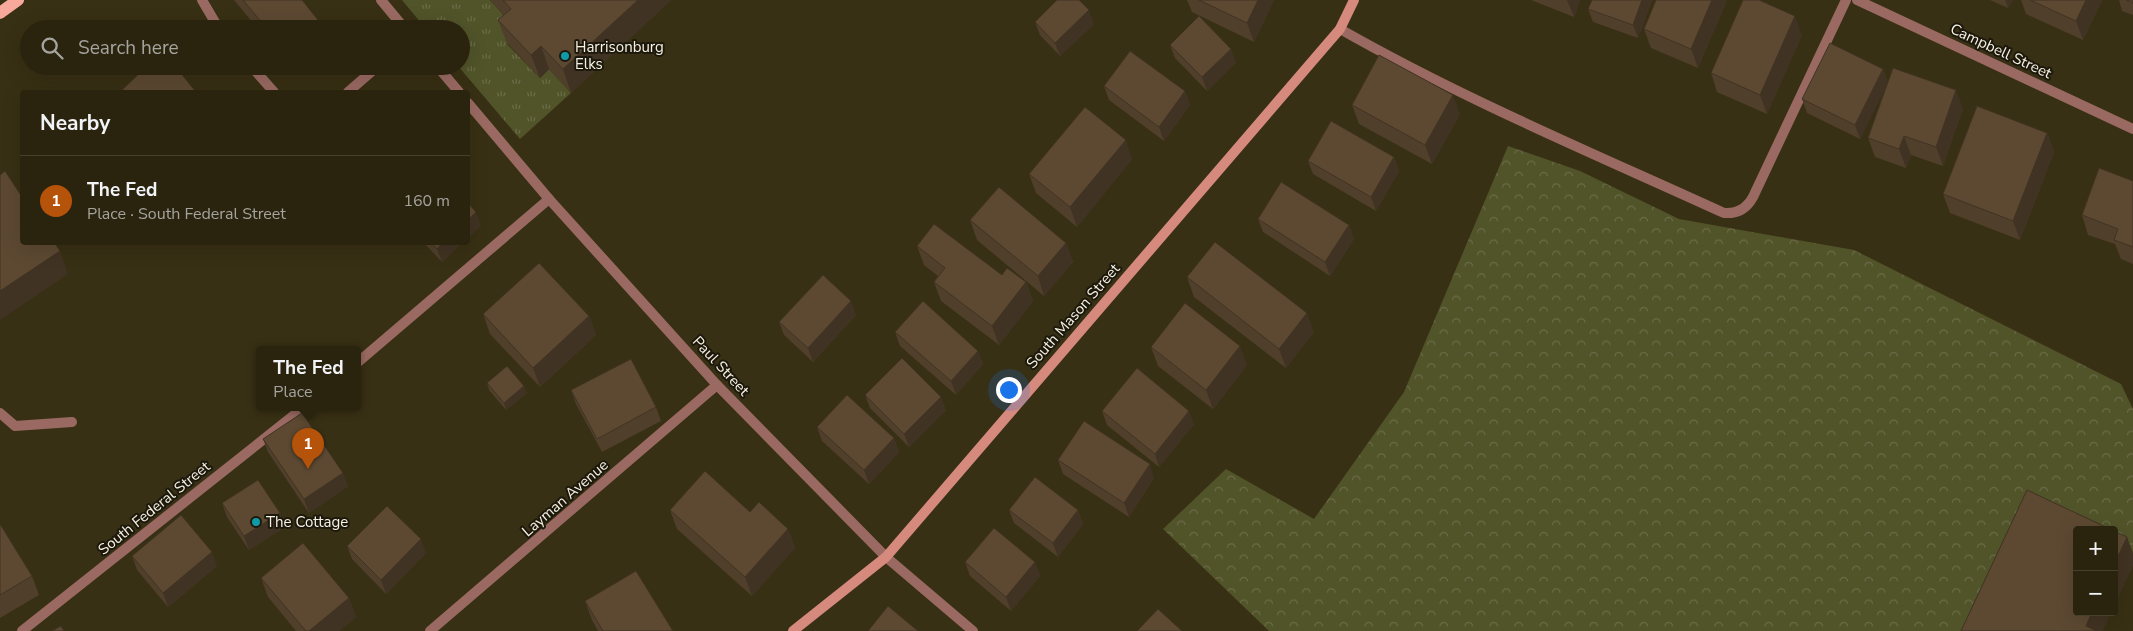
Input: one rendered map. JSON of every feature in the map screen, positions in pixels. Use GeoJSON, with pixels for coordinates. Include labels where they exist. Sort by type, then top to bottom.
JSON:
{"type":"FeatureCollection","features":[{"type":"Feature","properties":{"kind":"main road"},"geometry":{"type":"LineString","coordinates":[[0,13],[18,0]]}},
{"type":"Feature","properties":{"kind":"main road","name":"South Mason Street"},"geometry":{"type":"LineString","coordinates":[[793,631],[886,557],[1340,29],[1354,0]]}},
{"type":"Feature","properties":{"kind":"street"},"geometry":{"type":"LineString","coordinates":[[202,0],[214,20]]}},
{"type":"Feature","properties":{"kind":"street"},"geometry":{"type":"LineString","coordinates":[[381,0],[398,20]]}},
{"type":"Feature","properties":{"kind":"street"},"geometry":{"type":"LineString","coordinates":[[1340,29],[1371,47],[1518,118],[1715,209],[1729,213],[1747,206],[1753,197],[1846,0]]}},
{"type":"Feature","properties":{"kind":"street","name":"Campbell Street"},"geometry":{"type":"LineString","coordinates":[[1857,0],[2133,129]]}},
{"type":"Feature","properties":{"kind":"street"},"geometry":{"type":"LineString","coordinates":[[259,75],[272,90]]}},
{"type":"Feature","properties":{"kind":"street"},"geometry":{"type":"LineString","coordinates":[[350,90],[368,75]]}},
{"type":"Feature","properties":{"kind":"street"},"geometry":{"type":"LineString","coordinates":[[445,75],[457,90]]}},
{"type":"Feature","properties":{"kind":"street","name":"Paul Street"},"geometry":{"type":"LineString","coordinates":[[470,105],[549,199],[717,385],[886,557],[973,631]]}},
{"type":"Feature","properties":{"kind":"street"},"geometry":{"type":"LineString","coordinates":[[361,360],[549,199]]}},
{"type":"Feature","properties":{"kind":"street","name":"Layman Avenue"},"geometry":{"type":"LineString","coordinates":[[430,631],[717,385]]}},
{"type":"Feature","properties":{"kind":"street","name":"South Federal Street"},"geometry":{"type":"LineString","coordinates":[[22,631],[300,411]]}},
{"type":"Feature","properties":{"kind":"street"},"geometry":{"type":"LineString","coordinates":[[0,413],[15,426],[72,422]]}},
{"type":"Feature","properties":{"kind":"green space"},"geometry":{"type":"Polygon","coordinates":[[[402,0],[490,0],[519,32],[507,44],[540,78],[549,69],[571,93],[520,139],[466,75],[470,75],[470,20],[419,20],[402,0]]]}},
{"type":"Feature","properties":{"kind":"green space"},"geometry":{"type":"Polygon","coordinates":[[[1508,146],[1580,171],[1679,219],[1854,250],[2121,384],[2133,409],[2133,559],[2118,552],[2118,526],[2073,526],[2073,534],[1980,631],[1269,631],[1163,529],[1226,469],[1314,519],[1404,392],[1508,146]]]}},
{"type":"Feature","properties":{"kind":"building"},"geometry":{"type":"Polygon","coordinates":[[[243,0],[302,0],[318,20],[260,20],[243,0]]]}},
{"type":"Feature","properties":{"kind":"building"},"geometry":{"type":"Polygon","coordinates":[[[503,0],[638,0],[563,69],[541,46],[531,55],[498,20],[511,9],[503,0]]]}},
{"type":"Feature","properties":{"kind":"building"},"geometry":{"type":"Polygon","coordinates":[[[1057,0],[1079,0],[1089,10],[1055,43],[1035,22],[1057,0]]]}},
{"type":"Feature","properties":{"kind":"building"},"geometry":{"type":"Polygon","coordinates":[[[1199,0],[1258,0],[1247,23],[1199,0]]]}},
{"type":"Feature","properties":{"kind":"building"},"geometry":{"type":"Polygon","coordinates":[[[1592,0],[1642,0],[1633,25],[1588,9],[1592,0]]]}},
{"type":"Feature","properties":{"kind":"building"},"geometry":{"type":"Polygon","coordinates":[[[1656,0],[1712,0],[1691,49],[1644,29],[1656,0]]]}},
{"type":"Feature","properties":{"kind":"building"},"geometry":{"type":"Polygon","coordinates":[[[1743,0],[1759,0],[1795,16],[1760,95],[1711,73],[1743,0]]]}},
{"type":"Feature","properties":{"kind":"building"},"geometry":{"type":"Polygon","coordinates":[[[2030,0],[2086,0],[2076,21],[2030,0]]]}},
{"type":"Feature","properties":{"kind":"building"},"geometry":{"type":"Polygon","coordinates":[[[1199,16],[1231,49],[1202,77],[1170,45],[1199,16]]]}},
{"type":"Feature","properties":{"kind":"building"},"geometry":{"type":"Polygon","coordinates":[[[1830,43],[1883,69],[1855,125],[1802,99],[1830,43]]]}},
{"type":"Feature","properties":{"kind":"building"},"geometry":{"type":"Polygon","coordinates":[[[1130,51],[1185,91],[1159,127],[1104,86],[1130,51]]]}},
{"type":"Feature","properties":{"kind":"building"},"geometry":{"type":"Polygon","coordinates":[[[1379,55],[1453,95],[1425,145],[1352,105],[1379,55]]]}},
{"type":"Feature","properties":{"kind":"building"},"geometry":{"type":"Polygon","coordinates":[[[1893,68],[1956,90],[1936,147],[1904,136],[1899,149],[1868,138],[1893,68]]]}},
{"type":"Feature","properties":{"kind":"building"},"geometry":{"type":"Polygon","coordinates":[[[138,75],[182,75],[194,90],[122,90],[138,75]]]}},
{"type":"Feature","properties":{"kind":"building"},"geometry":{"type":"Polygon","coordinates":[[[1977,106],[2047,133],[2013,221],[1943,194],[1977,106]]]}},
{"type":"Feature","properties":{"kind":"building"},"geometry":{"type":"Polygon","coordinates":[[[1085,107],[1126,140],[1070,207],[1029,174],[1085,107]]]}},
{"type":"Feature","properties":{"kind":"building"},"geometry":{"type":"Polygon","coordinates":[[[1331,121],[1394,157],[1371,197],[1308,161],[1331,121]]]}},
{"type":"Feature","properties":{"kind":"building"},"geometry":{"type":"Polygon","coordinates":[[[2099,168],[2133,181],[2133,247],[2114,240],[2118,229],[2082,215],[2099,168]]]}},
{"type":"Feature","properties":{"kind":"building"},"geometry":{"type":"Polygon","coordinates":[[[5,171],[20,194],[20,245],[56,245],[60,251],[0,291],[0,175],[5,171]]]}},
{"type":"Feature","properties":{"kind":"building"},"geometry":{"type":"Polygon","coordinates":[[[1281,182],[1349,225],[1325,262],[1258,219],[1281,182]]]}},
{"type":"Feature","properties":{"kind":"building"},"geometry":{"type":"Polygon","coordinates":[[[999,187],[1066,243],[1038,276],[970,220],[999,187]]]}},
{"type":"Feature","properties":{"kind":"building"},"geometry":{"type":"Polygon","coordinates":[[[470,205],[476,212],[470,218],[470,205]]]}},
{"type":"Feature","properties":{"kind":"building"},"geometry":{"type":"Polygon","coordinates":[[[934,224],[1002,275],[1007,268],[1026,282],[992,326],[934,282],[945,268],[917,246],[934,224]]]}},
{"type":"Feature","properties":{"kind":"building"},"geometry":{"type":"Polygon","coordinates":[[[1215,242],[1307,313],[1279,349],[1187,277],[1215,242]]]}},
{"type":"Feature","properties":{"kind":"building"},"geometry":{"type":"Polygon","coordinates":[[[539,263],[589,316],[533,368],[483,314],[539,263]]]}},
{"type":"Feature","properties":{"kind":"building"},"geometry":{"type":"Polygon","coordinates":[[[823,275],[851,301],[808,348],[779,322],[823,275]]]}},
{"type":"Feature","properties":{"kind":"building"},"geometry":{"type":"Polygon","coordinates":[[[923,301],[978,351],[951,381],[895,332],[923,301]]]}},
{"type":"Feature","properties":{"kind":"building"},"geometry":{"type":"Polygon","coordinates":[[[1185,303],[1240,346],[1206,390],[1151,347],[1185,303]]]}},
{"type":"Feature","properties":{"kind":"building"},"geometry":{"type":"Polygon","coordinates":[[[902,358],[941,397],[904,434],[865,395],[902,358]]]}},
{"type":"Feature","properties":{"kind":"building"},"geometry":{"type":"Polygon","coordinates":[[[631,359],[656,407],[597,439],[571,390],[631,359]]]}},
{"type":"Feature","properties":{"kind":"building"},"geometry":{"type":"Polygon","coordinates":[[[507,366],[524,386],[504,403],[487,383],[507,366]]]}},
{"type":"Feature","properties":{"kind":"building"},"geometry":{"type":"Polygon","coordinates":[[[1137,368],[1189,411],[1155,454],[1102,411],[1137,368]]]}},
{"type":"Feature","properties":{"kind":"building"},"geometry":{"type":"Polygon","coordinates":[[[847,395],[894,438],[864,470],[817,427],[847,395]]]}},
{"type":"Feature","properties":{"kind":"building"},"geometry":{"type":"Polygon","coordinates":[[[302,413],[343,473],[304,499],[263,439],[302,413]]]}},
{"type":"Feature","properties":{"kind":"building"},"geometry":{"type":"Polygon","coordinates":[[[1084,421],[1150,464],[1124,503],[1058,460],[1084,421]]]}},
{"type":"Feature","properties":{"kind":"building"},"geometry":{"type":"Polygon","coordinates":[[[705,471],[750,512],[759,502],[788,529],[745,577],[670,510],[705,471]]]}},
{"type":"Feature","properties":{"kind":"building"},"geometry":{"type":"Polygon","coordinates":[[[1035,477],[1078,510],[1053,543],[1009,510],[1035,477]]]}},
{"type":"Feature","properties":{"kind":"building"},"geometry":{"type":"Polygon","coordinates":[[[258,480],[280,513],[244,536],[222,503],[258,480]]]}},
{"type":"Feature","properties":{"kind":"building"},"geometry":{"type":"Polygon","coordinates":[[[2027,490],[2104,526],[2073,526],[2073,616],[2090,616],[2086,626],[2097,631],[1961,631],[2027,490]]]}},
{"type":"Feature","properties":{"kind":"building"},"geometry":{"type":"Polygon","coordinates":[[[387,506],[421,539],[381,580],[347,546],[387,506]]]}},
{"type":"Feature","properties":{"kind":"building"},"geometry":{"type":"Polygon","coordinates":[[[181,515],[212,552],[163,593],[132,556],[181,515]]]}},
{"type":"Feature","properties":{"kind":"building"},"geometry":{"type":"Polygon","coordinates":[[[0,524],[32,576],[0,595],[0,524]]]}},
{"type":"Feature","properties":{"kind":"building"},"geometry":{"type":"Polygon","coordinates":[[[994,528],[1035,562],[1006,597],[965,562],[994,528]]]}},
{"type":"Feature","properties":{"kind":"building"},"geometry":{"type":"Polygon","coordinates":[[[2118,533],[2127,537],[2118,556],[2118,533]]]}},
{"type":"Feature","properties":{"kind":"building"},"geometry":{"type":"Polygon","coordinates":[[[303,543],[349,598],[309,631],[306,631],[261,578],[303,543]]]}},
{"type":"Feature","properties":{"kind":"building"},"geometry":{"type":"Polygon","coordinates":[[[636,571],[673,631],[603,631],[585,601],[636,571]]]}},
{"type":"Feature","properties":{"kind":"building"},"geometry":{"type":"Polygon","coordinates":[[[888,606],[918,631],[868,631],[888,606]]]}},
{"type":"Feature","properties":{"kind":"building"},"geometry":{"type":"Polygon","coordinates":[[[1158,609],[1182,631],[1137,631],[1158,609]]]}},
{"type":"Feature","properties":{"kind":"building"},"geometry":{"type":"Polygon","coordinates":[[[61,626],[64,631],[52,631],[61,626]]]}},
{"type":"Feature","properties":{"kind":"place","name":"Harrisonburg Elks"},"geometry":{"type":"Point","coordinates":[565,56]}},
{"type":"Feature","properties":{"kind":"place","name":"The Fed"},"geometry":{"type":"Point","coordinates":[308,469]}},
{"type":"Feature","properties":{"kind":"place","name":"The Cottage"},"geometry":{"type":"Point","coordinates":[256,522]}}]}
